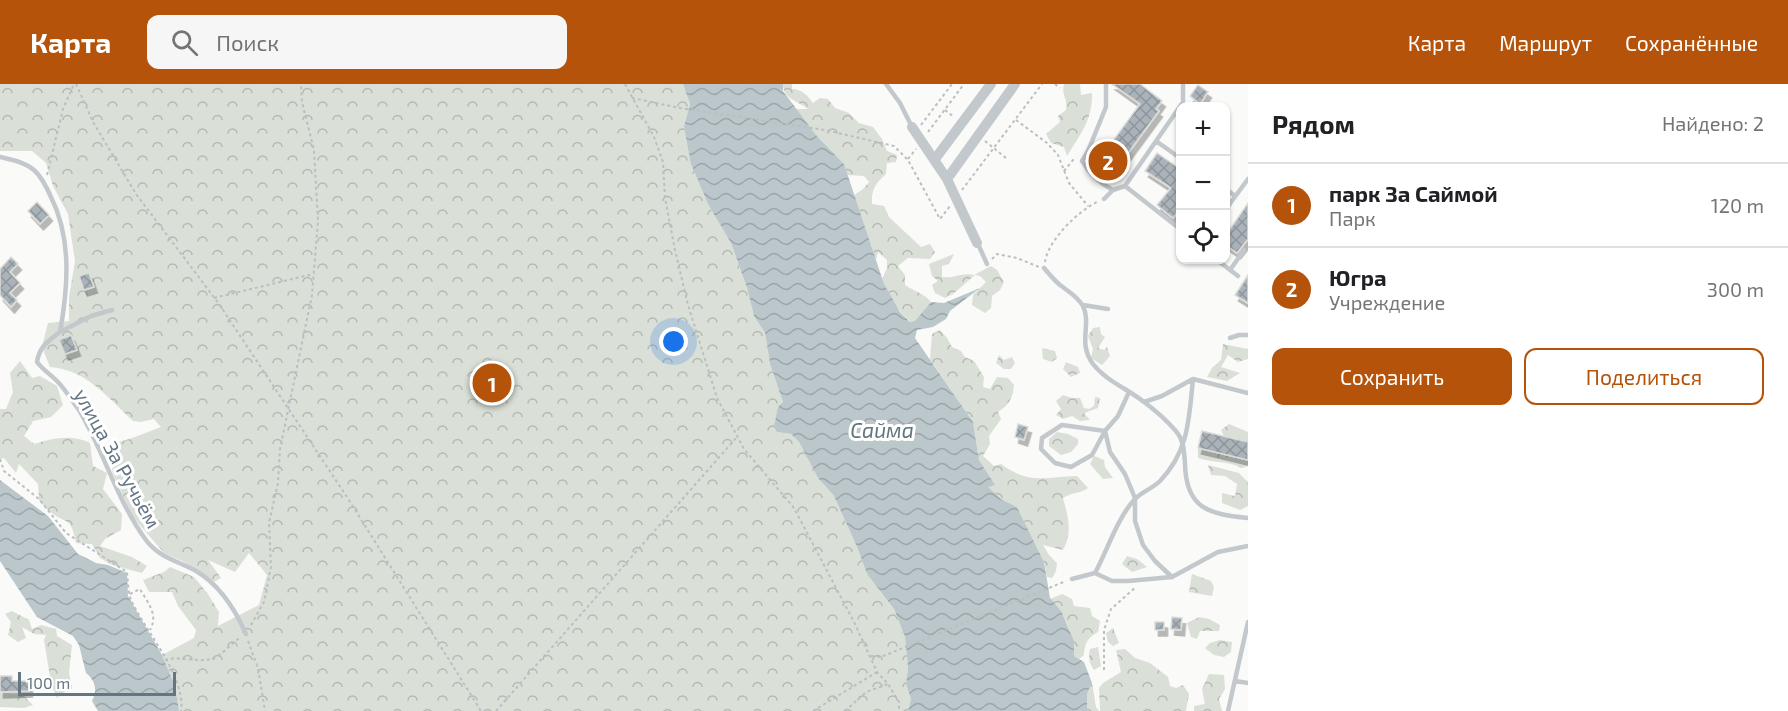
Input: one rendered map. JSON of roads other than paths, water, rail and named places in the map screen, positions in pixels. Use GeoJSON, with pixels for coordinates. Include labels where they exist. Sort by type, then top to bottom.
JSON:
{"type":"FeatureCollection","features":[{"type":"Feature","properties":{"kind":"street"},"geometry":{"type":"LineString","coordinates":[[935,159],[991,84]]}},
{"type":"Feature","properties":{"kind":"street"},"geometry":{"type":"LineString","coordinates":[[947,178],[1015,84]]}},
{"type":"Feature","properties":{"kind":"street"},"geometry":{"type":"LineString","coordinates":[[917,133],[947,178],[977,243]]}},
{"type":"Feature","properties":{"kind":"lane"},"geometry":{"type":"LineString","coordinates":[[886,84],[917,133]]}},
{"type":"Feature","properties":{"kind":"lane"},"geometry":{"type":"LineString","coordinates":[[1106,84],[1106,107],[1088,152],[1082,161],[1100,183],[1113,190]]}},
{"type":"Feature","properties":{"kind":"lane"},"geometry":{"type":"LineString","coordinates":[[1104,199],[1113,190],[1125,186],[1183,102],[1183,84]]}},
{"type":"Feature","properties":{"kind":"lane"},"geometry":{"type":"LineString","coordinates":[[1156,141],[1177,156]]}},
{"type":"Feature","properties":{"kind":"lane"},"geometry":{"type":"LineString","coordinates":[[0,158],[24,164],[35,171],[45,184],[59,212],[66,246],[60,332]]}},
{"type":"Feature","properties":{"kind":"lane"},"geometry":{"type":"LineString","coordinates":[[1230,203],[1248,178]]}},
{"type":"Feature","properties":{"kind":"lane"},"geometry":{"type":"LineString","coordinates":[[1125,186],[1176,226]]}},
{"type":"Feature","properties":{"kind":"lane"},"geometry":{"type":"LineString","coordinates":[[1230,192],[1235,196]]}},
{"type":"Feature","properties":{"kind":"lane"},"geometry":{"type":"LineString","coordinates":[[977,243],[987,264]]}},
{"type":"Feature","properties":{"kind":"lane"},"geometry":{"type":"LineString","coordinates":[[1230,270],[1245,250]]}},
{"type":"Feature","properties":{"kind":"lane"},"geometry":{"type":"LineString","coordinates":[[1222,264],[1238,276]]}},
{"type":"Feature","properties":{"kind":"lane"},"geometry":{"type":"LineString","coordinates":[[1044,268],[1058,284],[1071,292],[1083,305],[1084,340],[1092,362],[1103,374],[1144,402],[1176,430],[1184,444],[1185,474],[1192,495],[1202,508],[1221,515],[1248,518]]}},
{"type":"Feature","properties":{"kind":"lane"},"geometry":{"type":"LineString","coordinates":[[1083,305],[1108,309]]}},
{"type":"Feature","properties":{"kind":"lane"},"geometry":{"type":"LineString","coordinates":[[60,332],[92,316],[112,310]]}},
{"type":"Feature","properties":{"kind":"lane","name":"улица За Ручьём"},"geometry":{"type":"LineString","coordinates":[[60,332],[47,342],[39,353],[37,362],[57,380],[78,410],[135,522],[147,541],[160,554],[215,584],[238,616],[246,634]]}},
{"type":"Feature","properties":{"kind":"lane"},"geometry":{"type":"LineString","coordinates":[[1230,338],[1248,335]]}},
{"type":"Feature","properties":{"kind":"lane"},"geometry":{"type":"LineString","coordinates":[[1144,402],[1162,396],[1193,379],[1248,393]]}},
{"type":"Feature","properties":{"kind":"lane"},"geometry":{"type":"LineString","coordinates":[[1095,573],[1123,515],[1135,498],[1158,483],[1173,465],[1184,444],[1193,379]]}},
{"type":"Feature","properties":{"kind":"lane"},"geometry":{"type":"LineString","coordinates":[[1105,431],[1062,425],[1042,438],[1041,449],[1054,463],[1071,467],[1092,455],[1105,431],[1118,416],[1128,392]]}},
{"type":"Feature","properties":{"kind":"lane"},"geometry":{"type":"LineString","coordinates":[[1105,431],[1110,453],[1125,474],[1135,498],[1135,521],[1143,544],[1155,561],[1172,577]]}},
{"type":"Feature","properties":{"kind":"lane"},"geometry":{"type":"LineString","coordinates":[[1072,579],[1095,573],[1112,581],[1143,581],[1172,577],[1218,552],[1248,546]]}},
{"type":"Feature","properties":{"kind":"lane"},"geometry":{"type":"LineString","coordinates":[[1228,711],[1248,622]]}},
{"type":"Feature","properties":{"kind":"lane"},"geometry":{"type":"LineString","coordinates":[[1235,681],[1248,684]]}},
{"type":"Feature","properties":{"kind":"water","name":"Сайма"},"geometry":{"type":"Polygon","coordinates":[[[683,84],[783,84],[783,91],[816,135],[844,164],[884,284],[900,312],[910,322],[915,321],[931,302],[944,303],[980,288],[950,311],[946,319],[933,327],[917,330],[915,338],[973,422],[979,460],[995,485],[988,487],[1001,499],[1017,507],[1044,562],[1050,598],[1061,611],[1074,641],[1074,656],[1084,662],[1092,683],[1087,693],[1087,711],[908,711],[911,699],[906,684],[908,668],[905,637],[894,609],[867,574],[834,496],[818,478],[799,442],[791,434],[777,432],[774,427],[778,407],[783,402],[770,364],[765,333],[754,316],[731,243],[709,206],[691,164],[684,126],[690,104],[683,84]]]}},
{"type":"Feature","properties":{"kind":"water"},"geometry":{"type":"Polygon","coordinates":[[[0,480],[48,516],[78,554],[96,563],[127,573],[128,596],[162,655],[175,686],[179,711],[98,711],[92,701],[95,685],[86,673],[79,645],[73,636],[37,617],[0,561],[0,480]]]}},
{"type":"Feature","properties":{"kind":"place","name":"Югра"},"geometry":{"type":"Point","coordinates":[1108,161]}},
{"type":"Feature","properties":{"kind":"place","name":"парк За Саймой"},"geometry":{"type":"Point","coordinates":[492,383]}}]}
